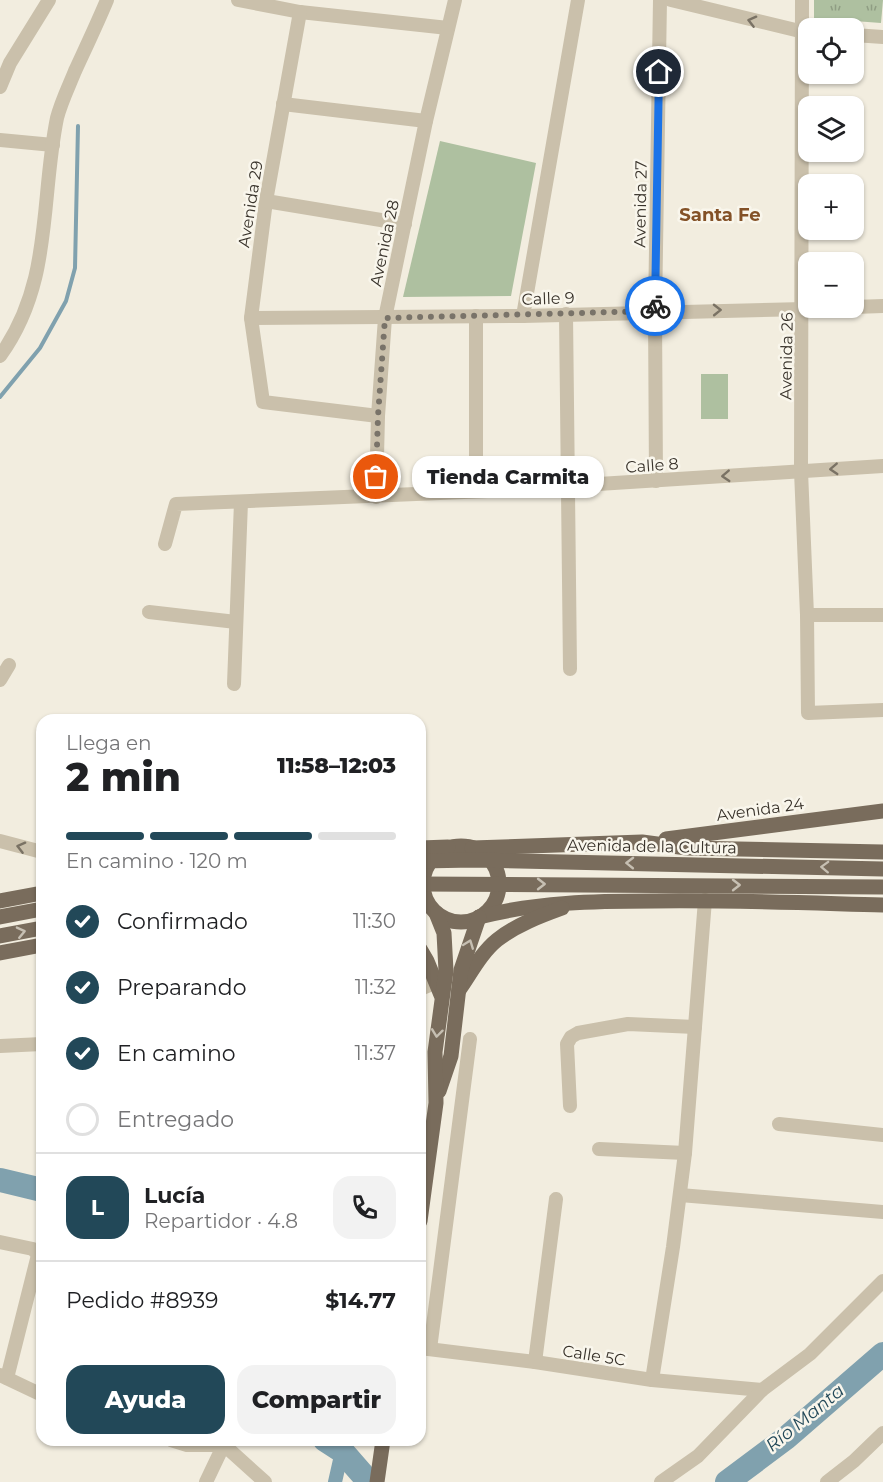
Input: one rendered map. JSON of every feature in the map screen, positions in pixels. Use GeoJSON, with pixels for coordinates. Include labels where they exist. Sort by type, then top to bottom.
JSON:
{"type":"FeatureCollection","features":[{"type":"Feature","properties":{"kind":"main road","name":"Avenida 24"},"geometry":{"type":"LineString","coordinates":[[642,842],[883,811]]}},
{"type":"Feature","properties":{"kind":"main road","name":"Avenida de la Cultura"},"geometry":{"type":"LineString","coordinates":[[426,848],[642,842],[687,848],[883,852]]}},
{"type":"Feature","properties":{"kind":"main road"},"geometry":{"type":"LineString","coordinates":[[426,868],[438,853],[448,848],[466,847],[483,853],[492,863],[499,887],[492,904],[479,918],[464,956],[451,1056],[436,1103],[426,1171]]}},
{"type":"Feature","properties":{"kind":"main road","name":"Avenida de la Cultura"},"geometry":{"type":"LineString","coordinates":[[426,861],[485,860],[883,869]]}},
{"type":"Feature","properties":{"kind":"main road"},"geometry":{"type":"LineString","coordinates":[[426,884],[883,887]]}},
{"type":"Feature","properties":{"kind":"main road"},"geometry":{"type":"LineString","coordinates":[[0,901],[36,893]]}},
{"type":"Feature","properties":{"kind":"main road"},"geometry":{"type":"LineString","coordinates":[[426,898],[436,913],[444,933],[446,952],[435,1052],[436,1103]]}},
{"type":"Feature","properties":{"kind":"main road"},"geometry":{"type":"LineString","coordinates":[[426,910],[457,922],[526,907],[580,901],[705,900],[883,905]]}},
{"type":"Feature","properties":{"kind":"main road"},"geometry":{"type":"LineString","coordinates":[[458,992],[479,960],[496,940],[516,927],[580,901]]}},
{"type":"Feature","properties":{"kind":"main road"},"geometry":{"type":"LineString","coordinates":[[0,917],[36,910]]}},
{"type":"Feature","properties":{"kind":"main road"},"geometry":{"type":"LineString","coordinates":[[0,936],[36,929]]}},
{"type":"Feature","properties":{"kind":"main road"},"geometry":{"type":"LineString","coordinates":[[0,953],[36,946]]}},
{"type":"Feature","properties":{"kind":"main road"},"geometry":{"type":"LineString","coordinates":[[426,961],[442,998]]}},
{"type":"Feature","properties":{"kind":"main road"},"geometry":{"type":"LineString","coordinates":[[377,1482],[383,1446]]}},
{"type":"Feature","properties":{"kind":"street"},"geometry":{"type":"LineString","coordinates":[[0,87],[10,63],[49,0]]}},
{"type":"Feature","properties":{"kind":"street"},"geometry":{"type":"LineString","coordinates":[[0,356],[14,336],[26,312],[35,284],[44,240],[58,116],[107,0]]}},
{"type":"Feature","properties":{"kind":"street"},"geometry":{"type":"LineString","coordinates":[[238,0],[300,12],[448,28]]}},
{"type":"Feature","properties":{"kind":"street","name":"Avenida 28"},"geometry":{"type":"LineString","coordinates":[[376,497],[378,416],[385,318],[426,121],[455,0]]}},
{"type":"Feature","properties":{"kind":"street"},"geometry":{"type":"LineString","coordinates":[[523,316],[578,0]]}},
{"type":"Feature","properties":{"kind":"street","name":"Avenida 27"},"geometry":{"type":"LineString","coordinates":[[656,481],[655,311],[660,0]]}},
{"type":"Feature","properties":{"kind":"street"},"geometry":{"type":"LineString","coordinates":[[671,0],[798,31]]}},
{"type":"Feature","properties":{"kind":"street","name":"Avenida 26"},"geometry":{"type":"LineString","coordinates":[[802,0],[804,18]]}},
{"type":"Feature","properties":{"kind":"street","name":"Avenida 29"},"geometry":{"type":"LineString","coordinates":[[300,12],[266,201],[251,318],[263,402],[378,416]]}},
{"type":"Feature","properties":{"kind":"street"},"geometry":{"type":"LineString","coordinates":[[864,36],[883,37]]}},
{"type":"Feature","properties":{"kind":"street","name":"Avenida 26"},"geometry":{"type":"LineString","coordinates":[[803,252],[805,84]]}},
{"type":"Feature","properties":{"kind":"street"},"geometry":{"type":"LineString","coordinates":[[283,104],[426,121]]}},
{"type":"Feature","properties":{"kind":"street"},"geometry":{"type":"LineString","coordinates":[[0,140],[53,145]]}},
{"type":"Feature","properties":{"kind":"street"},"geometry":{"type":"LineString","coordinates":[[266,201],[405,224]]}},
{"type":"Feature","properties":{"kind":"street"},"geometry":{"type":"LineString","coordinates":[[864,307],[883,306]]}},
{"type":"Feature","properties":{"kind":"street","name":"Calle 9"},"geometry":{"type":"LineString","coordinates":[[251,318],[523,316],[798,309]]}},
{"type":"Feature","properties":{"kind":"street"},"geometry":{"type":"LineString","coordinates":[[566,314],[570,669]]}},
{"type":"Feature","properties":{"kind":"street"},"geometry":{"type":"LineString","coordinates":[[476,316],[476,491]]}},
{"type":"Feature","properties":{"kind":"street","name":"Avenida 26"},"geometry":{"type":"LineString","coordinates":[[803,318],[801,471],[807,615],[808,713],[883,710]]}},
{"type":"Feature","properties":{"kind":"street","name":"Calle 8"},"geometry":{"type":"LineString","coordinates":[[165,544],[177,504],[568,487],[883,466]]}},
{"type":"Feature","properties":{"kind":"street"},"geometry":{"type":"LineString","coordinates":[[234,684],[241,502]]}},
{"type":"Feature","properties":{"kind":"street"},"geometry":{"type":"LineString","coordinates":[[149,612],[236,622]]}},
{"type":"Feature","properties":{"kind":"street"},"geometry":{"type":"LineString","coordinates":[[807,615],[883,615]]}},
{"type":"Feature","properties":{"kind":"street"},"geometry":{"type":"LineString","coordinates":[[0,680],[9,665]]}},
{"type":"Feature","properties":{"kind":"street"},"geometry":{"type":"LineString","coordinates":[[0,841],[36,850]]}},
{"type":"Feature","properties":{"kind":"street"},"geometry":{"type":"LineString","coordinates":[[652,1380],[685,1153],[705,900]]}},
{"type":"Feature","properties":{"kind":"street"},"geometry":{"type":"LineString","coordinates":[[426,986],[436,982]]}},
{"type":"Feature","properties":{"kind":"street"},"geometry":{"type":"LineString","coordinates":[[570,1106],[567,1044],[571,1037],[578,1033],[628,1024],[695,1027]]}},
{"type":"Feature","properties":{"kind":"street"},"geometry":{"type":"LineString","coordinates":[[426,1341],[470,1040]]}},
{"type":"Feature","properties":{"kind":"street"},"geometry":{"type":"LineString","coordinates":[[0,1046],[36,1044]]}},
{"type":"Feature","properties":{"kind":"street"},"geometry":{"type":"LineString","coordinates":[[780,1124],[883,1134]]}},
{"type":"Feature","properties":{"kind":"street"},"geometry":{"type":"LineString","coordinates":[[598,1149],[685,1153]]}},
{"type":"Feature","properties":{"kind":"street"},"geometry":{"type":"LineString","coordinates":[[680,1194],[883,1212]]}},
{"type":"Feature","properties":{"kind":"street"},"geometry":{"type":"LineString","coordinates":[[536,1362],[556,1199]]}},
{"type":"Feature","properties":{"kind":"street"},"geometry":{"type":"LineString","coordinates":[[0,1242],[33,1249],[36,1253]]}},
{"type":"Feature","properties":{"kind":"street"},"geometry":{"type":"LineString","coordinates":[[36,1262],[3,1376],[36,1392]]}},
{"type":"Feature","properties":{"kind":"street"},"geometry":{"type":"LineString","coordinates":[[661,1482],[698,1456],[762,1390],[810,1354],[883,1281]]}},
{"type":"Feature","properties":{"kind":"street","name":"Calle 5C"},"geometry":{"type":"LineString","coordinates":[[426,1348],[652,1380],[762,1390]]}},
{"type":"Feature","properties":{"kind":"street"},"geometry":{"type":"LineString","coordinates":[[827,1482],[854,1461],[883,1433]]}},
{"type":"Feature","properties":{"kind":"street"},"geometry":{"type":"LineString","coordinates":[[206,1482],[224,1446]]}},
{"type":"Feature","properties":{"kind":"street"},"geometry":{"type":"LineString","coordinates":[[228,1446],[265,1482]]}},
{"type":"Feature","properties":{"kind":"green space"},"geometry":{"type":"Polygon","coordinates":[[[814,0],[883,0],[881,23],[864,22],[864,18],[814,18],[814,0]]]}},
{"type":"Feature","properties":{"kind":"green space"},"geometry":{"type":"Polygon","coordinates":[[[440,141],[536,163],[511,296],[403,297],[440,141]]]}},
{"type":"Feature","properties":{"kind":"green space"},"geometry":{"type":"Polygon","coordinates":[[[701,374],[728,374],[728,419],[701,419],[701,374]]]}},
{"type":"Feature","properties":{"kind":"waterway"},"geometry":{"type":"LineString","coordinates":[[0,397],[40,348],[66,301],[75,268],[78,126]]}},
{"type":"Feature","properties":{"kind":"waterway","name":"Río Manta"},"geometry":{"type":"LineString","coordinates":[[0,1180],[36,1189]]}},
{"type":"Feature","properties":{"kind":"waterway","name":"Río Manta"},"geometry":{"type":"LineString","coordinates":[[727,1482],[786,1438],[883,1354]]}},
{"type":"Feature","properties":{"kind":"waterway","name":"Río Manta"},"geometry":{"type":"LineString","coordinates":[[334,1446],[342,1451],[369,1482]]}},
{"type":"Feature","properties":{"kind":"waterway"},"geometry":{"type":"LineString","coordinates":[[335,1482],[342,1451]]}},
{"type":"Feature","properties":{"kind":"way so far"},"geometry":{"type":"LineString","coordinates":[[376,477],[385,318],[655,311],[655,306]]}},
{"type":"Feature","properties":{"kind":"place","name":"Tienda Carmita"},"geometry":{"type":"Point","coordinates":[376,477]}},
{"type":"Feature","properties":{"kind":"district","name":"Santa Fe"},"geometry":{"type":"Point","coordinates":[720,215]}},
{"type":"Feature","properties":{"kind":"route"},"geometry":{"type":"LineString","coordinates":[[655,306],[659,72]]}}]}
